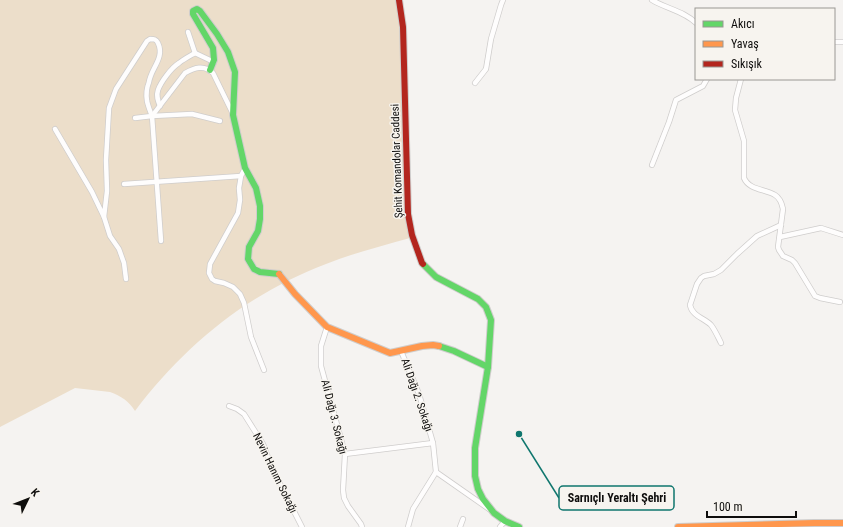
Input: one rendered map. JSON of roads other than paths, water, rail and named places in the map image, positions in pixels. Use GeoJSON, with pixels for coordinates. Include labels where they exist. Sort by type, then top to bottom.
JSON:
{"type":"FeatureCollection","features":[{"type":"Feature","properties":{"kind":"main road","name":"Şehit Komandolar Caddesi"},"geometry":{"type":"LineString","coordinates":[[399,0],[403,26],[408,214],[412,235],[422,263],[436,277],[478,298],[486,307],[491,320],[488,367],[475,448],[474,476],[483,499],[494,513],[505,521],[519,527]]}},
{"type":"Feature","properties":{"kind":"main road"},"geometry":{"type":"LineString","coordinates":[[210,70],[214,62],[214,54],[193,14],[194,10],[197,9],[217,34],[228,52],[235,72],[233,115],[245,168],[256,188],[260,206],[258,231],[249,247],[248,259],[250,265],[260,272],[280,274],[295,294],[326,327],[390,353],[414,347],[434,345],[453,350],[488,367]]}},
{"type":"Feature","properties":{"kind":"main road"},"geometry":{"type":"LineString","coordinates":[[678,527],[843,523]]}},
{"type":"Feature","properties":{"kind":"street"},"geometry":{"type":"LineString","coordinates":[[475,83],[486,69],[491,39],[503,0]]}},
{"type":"Feature","properties":{"kind":"street"},"geometry":{"type":"LineString","coordinates":[[652,0],[684,14],[695,22]]}},
{"type":"Feature","properties":{"kind":"street"},"geometry":{"type":"LineString","coordinates":[[188,32],[195,53],[214,62]]}},
{"type":"Feature","properties":{"kind":"street"},"geometry":{"type":"LineString","coordinates":[[104,217],[107,190],[106,160],[109,108],[116,89],[147,41],[150,38],[155,39],[159,45],[160,57],[149,80],[146,100],[152,116],[161,240]]}},
{"type":"Feature","properties":{"kind":"street"},"geometry":{"type":"LineString","coordinates":[[160,106],[157,95],[166,75],[178,63],[195,53]]}},
{"type":"Feature","properties":{"kind":"street"},"geometry":{"type":"LineString","coordinates":[[152,116],[185,73],[202,67],[213,73],[233,115]]}},
{"type":"Feature","properties":{"kind":"street"},"geometry":{"type":"LineString","coordinates":[[652,165],[676,100],[703,86],[706,80]]}},
{"type":"Feature","properties":{"kind":"street"},"geometry":{"type":"LineString","coordinates":[[741,80],[736,98],[736,110],[744,141],[745,181],[749,185],[775,195],[779,199],[783,209],[778,247],[780,254],[795,263],[815,296],[840,302]]}},
{"type":"Feature","properties":{"kind":"street"},"geometry":{"type":"LineString","coordinates":[[135,118],[192,114],[220,121]]}},
{"type":"Feature","properties":{"kind":"street"},"geometry":{"type":"LineString","coordinates":[[55,129],[92,192],[104,217],[110,236],[119,249],[124,264],[126,279]]}},
{"type":"Feature","properties":{"kind":"street"},"geometry":{"type":"LineString","coordinates":[[245,168],[241,176],[239,188],[240,200],[238,213],[210,264],[209,273],[212,279],[224,282],[233,287],[240,294],[244,303],[250,337],[264,370]]}},
{"type":"Feature","properties":{"kind":"street"},"geometry":{"type":"LineString","coordinates":[[124,184],[241,176]]}},
{"type":"Feature","properties":{"kind":"street"},"geometry":{"type":"LineString","coordinates":[[721,343],[710,324],[693,313],[690,305],[697,284],[704,276],[714,274],[721,270],[757,236],[781,225]]}},
{"type":"Feature","properties":{"kind":"street"},"geometry":{"type":"LineString","coordinates":[[780,237],[820,228],[843,235]]}},
{"type":"Feature","properties":{"kind":"street","name":"Ali Dağı 3. Sokağı"},"geometry":{"type":"LineString","coordinates":[[326,327],[320,346],[321,366],[345,454],[344,498],[362,527]]}},
{"type":"Feature","properties":{"kind":"street","name":"Ali Dağı 2. Sokağı"},"geometry":{"type":"LineString","coordinates":[[401,351],[419,394],[433,443],[436,472]]}},
{"type":"Feature","properties":{"kind":"street","name":"Nevin Hanım Sokağı"},"geometry":{"type":"LineString","coordinates":[[229,406],[244,414],[263,444],[272,468],[302,527]]}},
{"type":"Feature","properties":{"kind":"street"},"geometry":{"type":"LineString","coordinates":[[345,454],[433,443]]}},
{"type":"Feature","properties":{"kind":"street"},"geometry":{"type":"LineString","coordinates":[[408,527],[413,510],[436,472],[494,513]]}},
{"type":"Feature","properties":{"kind":"street"},"geometry":{"type":"LineString","coordinates":[[460,527],[463,519]]}},
{"type":"Feature","properties":{"kind":"street"},"geometry":{"type":"LineString","coordinates":[[500,527],[505,521]]}},
{"type":"Feature","properties":{"kind":"place","name":"Sarnıçlı Yeraltı Şehri"},"geometry":{"type":"Point","coordinates":[519,434]}}]}
